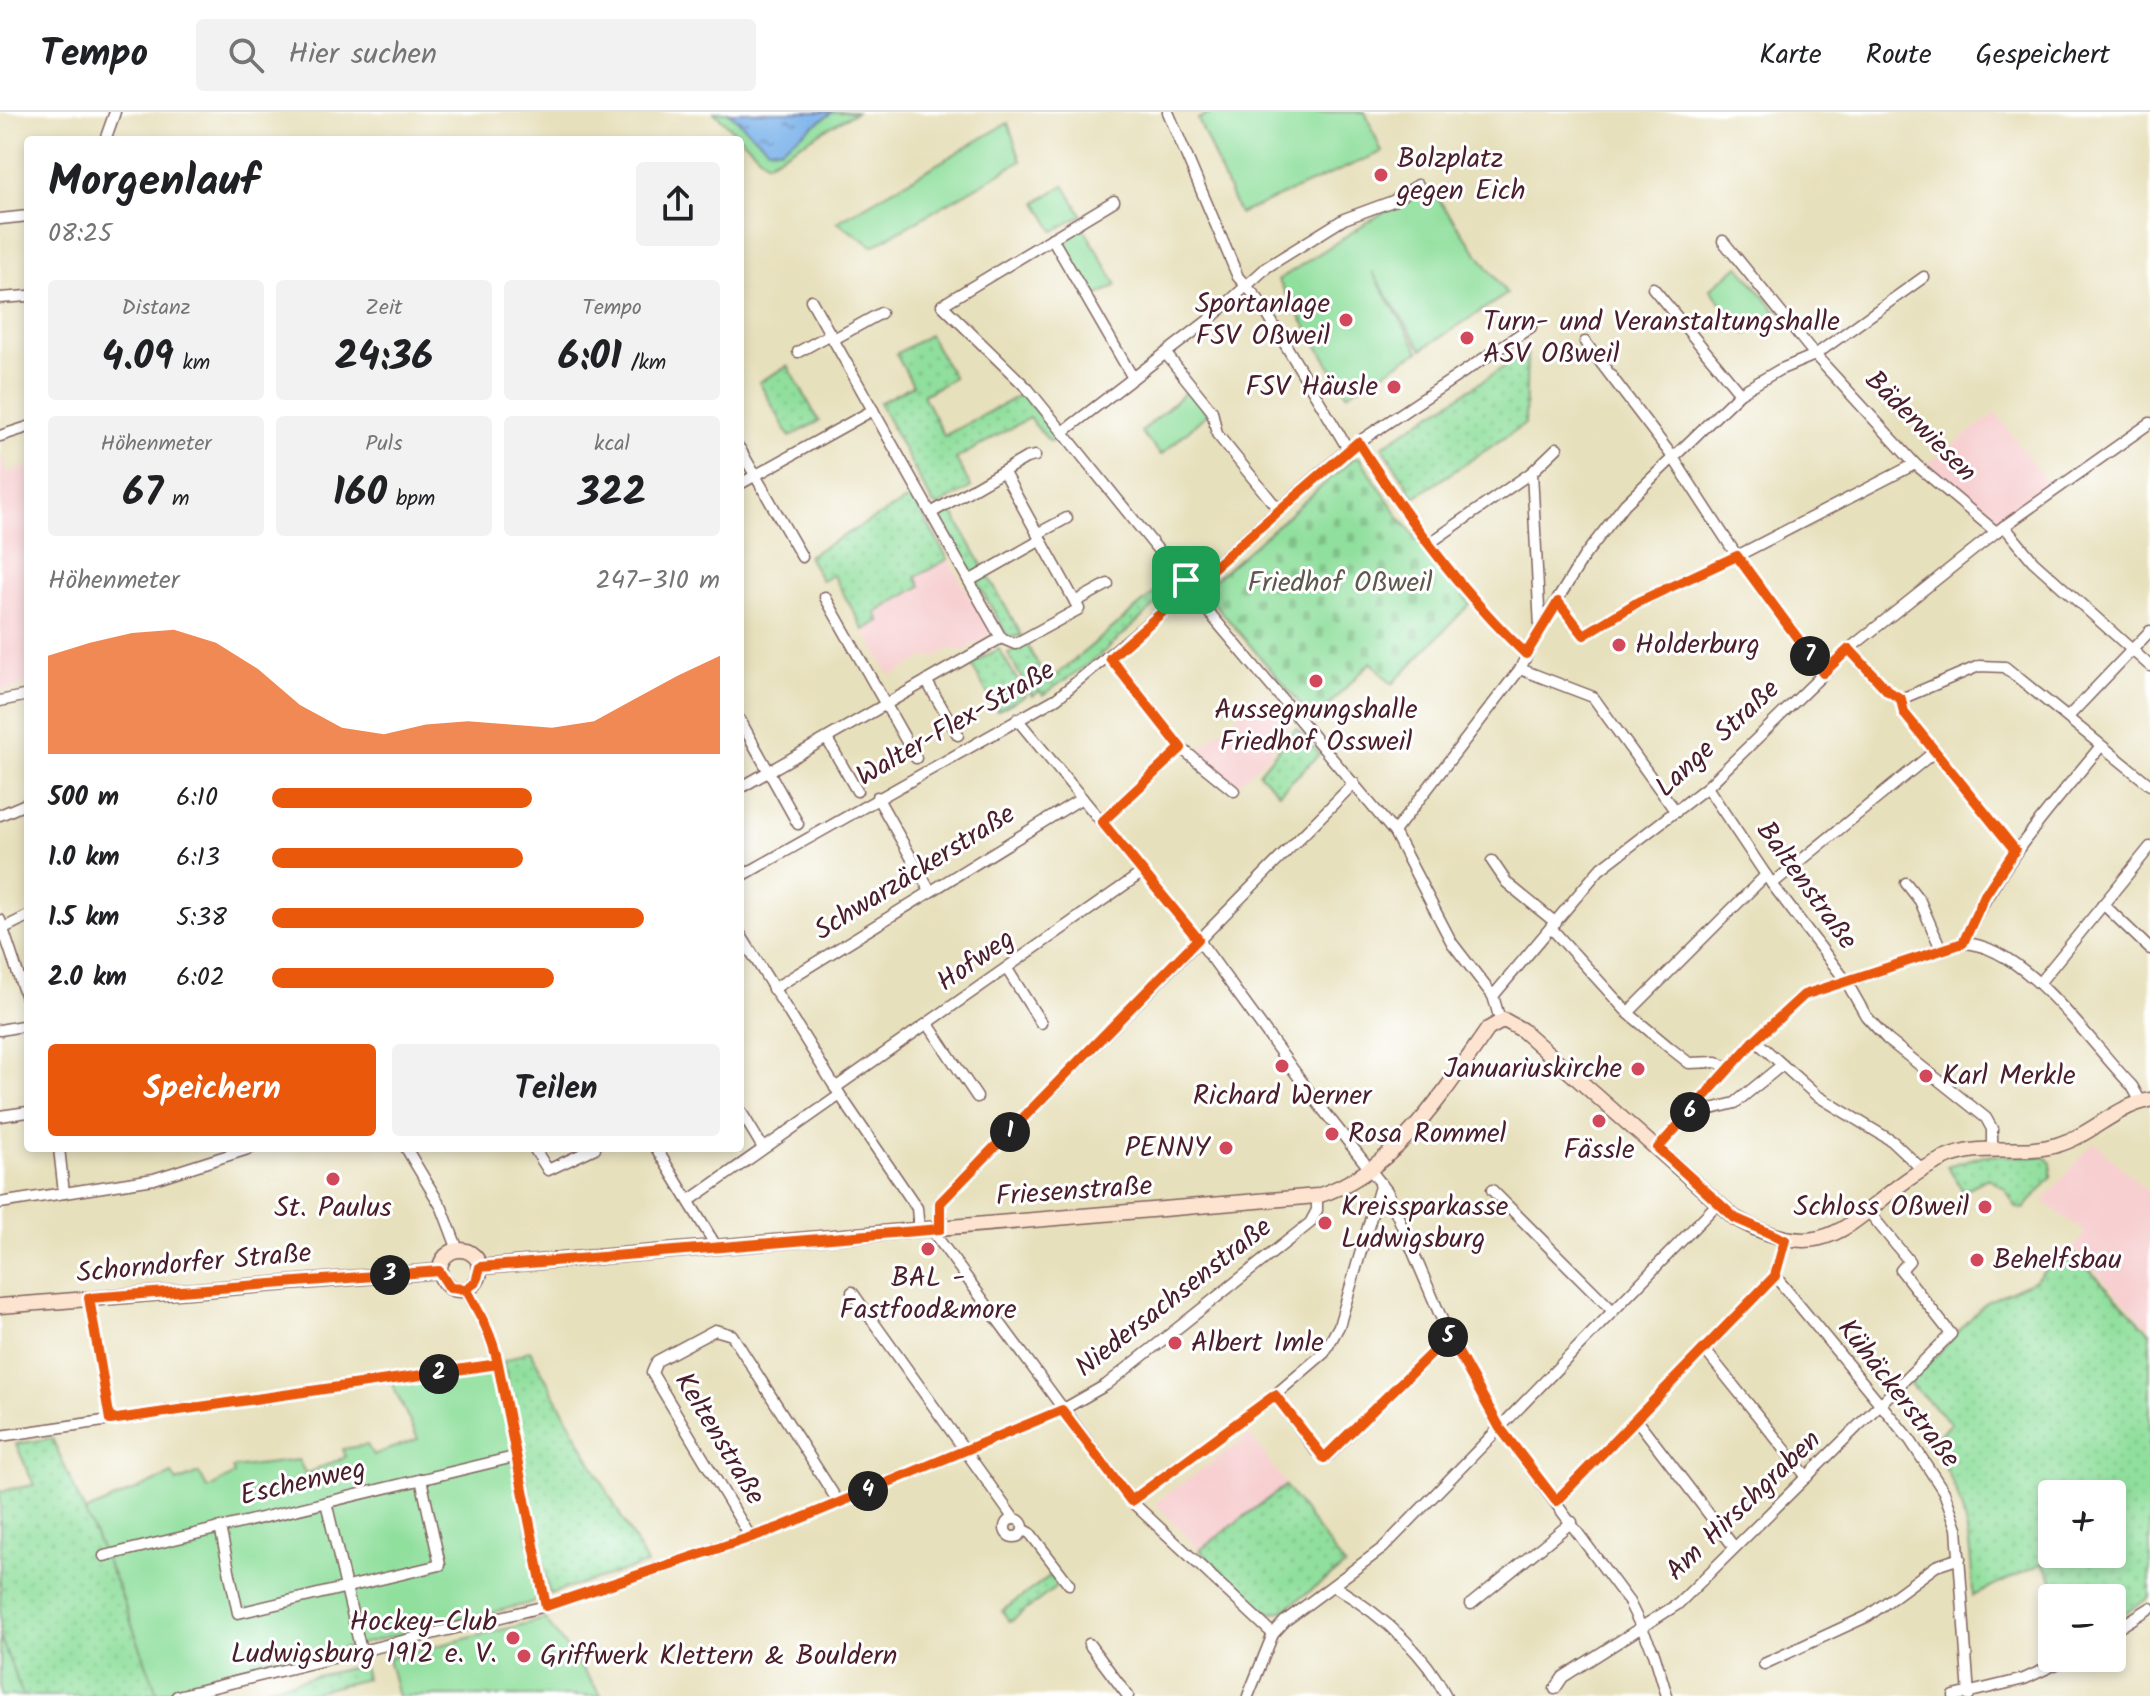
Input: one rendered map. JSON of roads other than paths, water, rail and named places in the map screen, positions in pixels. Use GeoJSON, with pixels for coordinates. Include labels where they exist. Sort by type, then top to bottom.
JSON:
{"type":"FeatureCollection","features":[{"type":"Feature","properties":{"kind":"main road","name":"Friesenstraße"},"geometry":{"type":"LineString","coordinates":[[480,1267],[1317,1196],[1342,1187],[1369,1170],[1422,1118],[1488,1029],[1500,1020]]}},
{"type":"Feature","properties":{"kind":"main road"},"geometry":{"type":"LineString","coordinates":[[1500,1020],[1509,1021],[1522,1030],[1573,1078],[1658,1148],[1717,1204],[1739,1220],[1785,1240],[1820,1239],[1845,1229],[1923,1170],[1965,1151],[2055,1146],[2085,1134],[2114,1114],[2146,1101]]}},
{"type":"Feature","properties":{"kind":"main road"},"geometry":{"type":"LineString","coordinates":[[458,1250],[471,1253],[480,1267],[476,1282],[466,1289],[450,1288],[439,1271],[444,1258],[458,1250]]}},
{"type":"Feature","properties":{"kind":"main road","name":"Schorndorfer Straße"},"geometry":{"type":"LineString","coordinates":[[0,1306],[439,1271]]}},
{"type":"Feature","properties":{"kind":"street"},"geometry":{"type":"LineString","coordinates":[[106,136],[115,112]]}},
{"type":"Feature","properties":{"kind":"street"},"geometry":{"type":"LineString","coordinates":[[1168,112],[1238,277],[1248,287],[1353,446],[1486,617],[1526,654]]}},
{"type":"Feature","properties":{"kind":"street"},"geometry":{"type":"LineString","coordinates":[[1063,432],[1166,354],[1248,287],[1267,267],[1344,219],[1393,201],[1418,185]]}},
{"type":"Feature","properties":{"kind":"street"},"geometry":{"type":"LineString","coordinates":[[1114,201],[942,305],[999,358],[1063,432],[1184,582],[1183,594],[1195,596],[1394,832],[1452,943],[1493,996],[1500,1020]]}},
{"type":"Feature","properties":{"kind":"street"},"geometry":{"type":"LineString","coordinates":[[0,219],[24,216]]}},
{"type":"Feature","properties":{"kind":"street"},"geometry":{"type":"LineString","coordinates":[[1052,238],[1133,378]]}},
{"type":"Feature","properties":{"kind":"street","name":"Bäderwiesen"},"geometry":{"type":"LineString","coordinates":[[1723,241],[1815,355],[1915,464],[2000,529],[2150,666]]}},
{"type":"Feature","properties":{"kind":"street"},"geometry":{"type":"LineString","coordinates":[[1394,832],[1520,669],[1540,628],[1603,530],[1672,456],[1740,393],[1815,355],[1924,277]]}},
{"type":"Feature","properties":{"kind":"street"},"geometry":{"type":"LineString","coordinates":[[1653,288],[1740,393]]}},
{"type":"Feature","properties":{"kind":"street"},"geometry":{"type":"LineString","coordinates":[[0,298],[24,296]]}},
{"type":"Feature","properties":{"kind":"street"},"geometry":{"type":"LineString","coordinates":[[811,300],[1001,638],[1015,644],[1079,609],[1004,473]]}},
{"type":"Feature","properties":{"kind":"street"},"geometry":{"type":"LineString","coordinates":[[798,352],[881,313]]}},
{"type":"Feature","properties":{"kind":"street"},"geometry":{"type":"LineString","coordinates":[[1184,582],[1196,582],[1353,446],[1531,327]]}},
{"type":"Feature","properties":{"kind":"street"},"geometry":{"type":"LineString","coordinates":[[1585,342],[1672,456],[1737,556],[1823,673]]}},
{"type":"Feature","properties":{"kind":"street"},"geometry":{"type":"LineString","coordinates":[[1166,354],[1212,411],[1217,434],[1278,509]]}},
{"type":"Feature","properties":{"kind":"street"},"geometry":{"type":"LineString","coordinates":[[744,482],[873,410]]}},
{"type":"Feature","properties":{"kind":"street","name":"Lange Straße"},"geometry":{"type":"LineString","coordinates":[[1493,996],[1599,870],[1707,787],[1849,649],[2000,529],[2150,423]]}},
{"type":"Feature","properties":{"kind":"street"},"geometry":{"type":"LineString","coordinates":[[0,436],[24,428]]}},
{"type":"Feature","properties":{"kind":"street"},"geometry":{"type":"LineString","coordinates":[[1430,543],[1532,472],[1557,448]]}},
{"type":"Feature","properties":{"kind":"street"},"geometry":{"type":"LineString","coordinates":[[744,456],[802,557]]}},
{"type":"Feature","properties":{"kind":"street"},"geometry":{"type":"LineString","coordinates":[[931,513],[1026,458],[1035,456]]}},
{"type":"Feature","properties":{"kind":"street"},"geometry":{"type":"LineString","coordinates":[[1558,602],[1584,635],[1638,602],[1737,556],[1915,464]]}},
{"type":"Feature","properties":{"kind":"street"},"geometry":{"type":"LineString","coordinates":[[1532,472],[1540,628]]}},
{"type":"Feature","properties":{"kind":"street"},"geometry":{"type":"LineString","coordinates":[[969,581],[1067,518]]}},
{"type":"Feature","properties":{"kind":"street"},"geometry":{"type":"LineString","coordinates":[[1195,596],[1199,591],[1196,582]]}},
{"type":"Feature","properties":{"kind":"street"},"geometry":{"type":"LineString","coordinates":[[1075,602],[1108,584]]}},
{"type":"Feature","properties":{"kind":"street","name":"Walter-Flex-Straße"},"geometry":{"type":"LineString","coordinates":[[744,875],[1057,698],[1110,658],[1183,594]]}},
{"type":"Feature","properties":{"kind":"street"},"geometry":{"type":"LineString","coordinates":[[825,597],[916,758]]}},
{"type":"Feature","properties":{"kind":"street"},"geometry":{"type":"LineString","coordinates":[[2068,717],[2150,631]]}},
{"type":"Feature","properties":{"kind":"street"},"geometry":{"type":"LineString","coordinates":[[744,786],[1001,638]]}},
{"type":"Feature","properties":{"kind":"street"},"geometry":{"type":"LineString","coordinates":[[1849,649],[1888,691],[1901,699],[1904,713],[2015,850]]}},
{"type":"Feature","properties":{"kind":"street"},"geometry":{"type":"LineString","coordinates":[[1110,658],[1181,748],[1234,791]]}},
{"type":"Feature","properties":{"kind":"street"},"geometry":{"type":"LineString","coordinates":[[1901,699],[1991,664],[2005,667],[2150,785]]}},
{"type":"Feature","properties":{"kind":"street"},"geometry":{"type":"LineString","coordinates":[[1520,669],[1593,697],[1676,812]]}},
{"type":"Feature","properties":{"kind":"street"},"geometry":{"type":"LineString","coordinates":[[927,682],[958,735]]}},
{"type":"Feature","properties":{"kind":"street"},"geometry":{"type":"LineString","coordinates":[[0,701],[24,696]]}},
{"type":"Feature","properties":{"kind":"street"},"geometry":{"type":"LineString","coordinates":[[1017,719],[1198,939],[1381,1183],[1449,1336],[1500,1428],[1613,1577],[1642,1627],[1667,1696]]}},
{"type":"Feature","properties":{"kind":"street"},"geometry":{"type":"LineString","coordinates":[[744,727],[798,824]]}},
{"type":"Feature","properties":{"kind":"street"},"geometry":{"type":"LineString","coordinates":[[827,739],[857,791]]}},
{"type":"Feature","properties":{"kind":"street"},"geometry":{"type":"LineString","coordinates":[[1963,943],[1985,895],[2015,850],[2101,746]]}},
{"type":"Feature","properties":{"kind":"street"},"geometry":{"type":"LineString","coordinates":[[1102,822],[1181,748]]}},
{"type":"Feature","properties":{"kind":"street"},"geometry":{"type":"LineString","coordinates":[[1628,1013],[1769,880],[1934,752]]}},
{"type":"Feature","properties":{"kind":"street"},"geometry":{"type":"LineString","coordinates":[[931,1229],[940,1203],[1354,783]]}},
{"type":"Feature","properties":{"kind":"street","name":"Baltenstraße"},"geometry":{"type":"LineString","coordinates":[[1707,787],[1769,880],[1846,981],[1861,1009],[1887,1039],[1986,1118],[1992,1129],[1992,1148]]}},
{"type":"Feature","properties":{"kind":"street"},"geometry":{"type":"LineString","coordinates":[[877,797],[930,891]]}},
{"type":"Feature","properties":{"kind":"street","name":"Schwarzäckerstraße"},"geometry":{"type":"LineString","coordinates":[[773,989],[1082,798]]}},
{"type":"Feature","properties":{"kind":"street"},"geometry":{"type":"LineString","coordinates":[[0,815],[24,805]]}},
{"type":"Feature","properties":{"kind":"street"},"geometry":{"type":"LineString","coordinates":[[2040,982],[2150,847]]}},
{"type":"Feature","properties":{"kind":"street"},"geometry":{"type":"LineString","coordinates":[[1492,861],[1507,883],[1554,926],[1628,1013],[1689,1063],[1717,1062],[1729,1069]]}},
{"type":"Feature","properties":{"kind":"street","name":"Hofweg"},"geometry":{"type":"LineString","coordinates":[[689,1201],[928,1024],[1143,872]]}},
{"type":"Feature","properties":{"kind":"street"},"geometry":{"type":"LineString","coordinates":[[1906,883],[1920,901],[1941,949]]}},
{"type":"Feature","properties":{"kind":"street"},"geometry":{"type":"LineString","coordinates":[[2103,904],[2150,949]]}},
{"type":"Feature","properties":{"kind":"street"},"geometry":{"type":"LineString","coordinates":[[24,917],[1,926],[24,992]]}},
{"type":"Feature","properties":{"kind":"street"},"geometry":{"type":"LineString","coordinates":[[744,941],[838,1092],[931,1229],[1131,1501],[1273,1634]]}},
{"type":"Feature","properties":{"kind":"street"},"geometry":{"type":"LineString","coordinates":[[1658,1148],[1755,1040],[1804,995],[1963,943],[1989,947],[2040,982],[2146,1101]]}},
{"type":"Feature","properties":{"kind":"street"},"geometry":{"type":"LineString","coordinates":[[1007,969],[1041,1023]]}},
{"type":"Feature","properties":{"kind":"street"},"geometry":{"type":"LineString","coordinates":[[928,1024],[977,1097]]}},
{"type":"Feature","properties":{"kind":"street"},"geometry":{"type":"LineString","coordinates":[[0,1030],[24,1026]]}},
{"type":"Feature","properties":{"kind":"street"},"geometry":{"type":"LineString","coordinates":[[1755,1040],[1816,1095],[1892,1141],[1923,1170]]}},
{"type":"Feature","properties":{"kind":"street"},"geometry":{"type":"LineString","coordinates":[[1688,1115],[1735,1103],[1782,1065]]}},
{"type":"Feature","properties":{"kind":"street"},"geometry":{"type":"LineString","coordinates":[[0,1116],[24,1113]]}},
{"type":"Feature","properties":{"kind":"street"},"geometry":{"type":"LineString","coordinates":[[744,1117],[763,1148]]}},
{"type":"Feature","properties":{"kind":"street"},"geometry":{"type":"LineString","coordinates":[[59,1152],[64,1193]]}},
{"type":"Feature","properties":{"kind":"street"},"geometry":{"type":"LineString","coordinates":[[0,1203],[186,1172],[240,1152]]}},
{"type":"Feature","properties":{"kind":"street"},"geometry":{"type":"LineString","coordinates":[[408,1152],[442,1208],[458,1250]]}},
{"type":"Feature","properties":{"kind":"street"},"geometry":{"type":"LineString","coordinates":[[537,1152],[548,1170],[586,1152]]}},
{"type":"Feature","properties":{"kind":"street"},"geometry":{"type":"LineString","coordinates":[[658,1152],[716,1246]]}},
{"type":"Feature","properties":{"kind":"street"},"geometry":{"type":"LineString","coordinates":[[1131,1501],[1275,1395],[1324,1353],[1335,1334],[1381,1183]]}},
{"type":"Feature","properties":{"kind":"street"},"geometry":{"type":"LineString","coordinates":[[1492,1190],[1612,1310]]}},
{"type":"Feature","properties":{"kind":"street","name":"Niedersachsenstraße"},"geometry":{"type":"LineString","coordinates":[[177,1696],[546,1606],[751,1538],[1062,1410],[1106,1385],[1310,1223],[1317,1210],[1317,1196]]}},
{"type":"Feature","properties":{"kind":"street"},"geometry":{"type":"LineString","coordinates":[[1248,1696],[1273,1634],[1285,1621],[1383,1548],[1717,1204]]}},
{"type":"Feature","properties":{"kind":"street","name":"Am Hirschgraben"},"geometry":{"type":"LineString","coordinates":[[1555,1689],[1563,1677],[1678,1604],[1951,1334],[1901,1270],[1909,1261],[1868,1211]]}},
{"type":"Feature","properties":{"kind":"street"},"geometry":{"type":"LineString","coordinates":[[1556,1501],[1775,1276],[1785,1240]]}},
{"type":"Feature","properties":{"kind":"street","name":"Kühäckerstraße"},"geometry":{"type":"LineString","coordinates":[[1775,1276],[1882,1405],[1927,1463],[1944,1492],[1957,1528],[1969,1694]]}},
{"type":"Feature","properties":{"kind":"street"},"geometry":{"type":"LineString","coordinates":[[466,1289],[484,1322],[498,1361],[514,1457],[546,1606]]}},
{"type":"Feature","properties":{"kind":"street"},"geometry":{"type":"LineString","coordinates":[[852,1292],[968,1449],[1014,1519],[1022,1523],[1023,1529],[1030,1533],[1069,1584]]}},
{"type":"Feature","properties":{"kind":"street"},"geometry":{"type":"LineString","coordinates":[[89,1298],[110,1420]]}},
{"type":"Feature","properties":{"kind":"street","name":"Keltenstraße"},"geometry":{"type":"LineString","coordinates":[[751,1538],[652,1373],[657,1361],[715,1330],[732,1335],[839,1503]]}},
{"type":"Feature","properties":{"kind":"street"},"geometry":{"type":"LineString","coordinates":[[1275,1395],[1324,1458],[1449,1336]]}},
{"type":"Feature","properties":{"kind":"street"},"geometry":{"type":"LineString","coordinates":[[1704,1349],[1807,1477]]}},
{"type":"Feature","properties":{"kind":"street"},"geometry":{"type":"LineString","coordinates":[[0,1436],[376,1384],[498,1361]]}},
{"type":"Feature","properties":{"kind":"street"},"geometry":{"type":"LineString","coordinates":[[1637,1420],[1734,1547]]}},
{"type":"Feature","properties":{"kind":"street","name":"Eschenweg"},"geometry":{"type":"LineString","coordinates":[[104,1556],[514,1457]]}},
{"type":"Feature","properties":{"kind":"street"},"geometry":{"type":"LineString","coordinates":[[220,1527],[238,1613],[440,1565],[421,1479]]}},
{"type":"Feature","properties":{"kind":"street"},"geometry":{"type":"LineString","coordinates":[[326,1502],[361,1651]]}},
{"type":"Feature","properties":{"kind":"street"},"geometry":{"type":"LineString","coordinates":[[1471,1604],[1572,1522]]}},
{"type":"Feature","properties":{"kind":"street"},"geometry":{"type":"LineString","coordinates":[[1764,1664],[1868,1616],[1936,1566],[1960,1558]]}},
{"type":"Feature","properties":{"kind":"street"},"geometry":{"type":"LineString","coordinates":[[1334,1586],[1373,1611],[1396,1632],[1432,1672],[1446,1696]]}},
{"type":"Feature","properties":{"kind":"street"},"geometry":{"type":"LineString","coordinates":[[2126,1623],[2150,1608]]}},
{"type":"Feature","properties":{"kind":"street"},"geometry":{"type":"LineString","coordinates":[[1089,1644],[1128,1696]]}},
{"type":"Feature","properties":{"kind":"street"},"geometry":{"type":"LineString","coordinates":[[1954,1696],[2024,1679],[2039,1672]]}},
{"type":"Feature","properties":{"kind":"water"},"geometry":{"type":"Polygon","coordinates":[[[728,112],[833,112],[780,149],[768,148],[728,112]]]}},
{"type":"Feature","properties":{"kind":"place","name":"Bolzplatz gegen Eich"},"geometry":{"type":"Point","coordinates":[1381,175]}},
{"type":"Feature","properties":{"kind":"place","name":"Sportanlage FSV Oßweil"},"geometry":{"type":"Point","coordinates":[1346,320]}},
{"type":"Feature","properties":{"kind":"place","name":"Turn- und Veranstaltungshalle ASV Oßweil"},"geometry":{"type":"Point","coordinates":[1467,338]}},
{"type":"Feature","properties":{"kind":"place","name":"FSV Häusle"},"geometry":{"type":"Point","coordinates":[1394,387]}},
{"type":"Feature","properties":{"kind":"place","name":"Holderburg"},"geometry":{"type":"Point","coordinates":[1619,645]}},
{"type":"Feature","properties":{"kind":"place","name":"Aussegnungshalle Friedhof Ossweil"},"geometry":{"type":"Point","coordinates":[1316,681]}},
{"type":"Feature","properties":{"kind":"place","name":"Richard Werner"},"geometry":{"type":"Point","coordinates":[1282,1066]}},
{"type":"Feature","properties":{"kind":"place","name":"Januariuskirche"},"geometry":{"type":"Point","coordinates":[1638,1069]}},
{"type":"Feature","properties":{"kind":"place","name":"Karl Merkle"},"geometry":{"type":"Point","coordinates":[1926,1076]}},
{"type":"Feature","properties":{"kind":"place","name":"Fässle"},"geometry":{"type":"Point","coordinates":[1599,1121]}},
{"type":"Feature","properties":{"kind":"place","name":"Rosa Rommel"},"geometry":{"type":"Point","coordinates":[1332,1134]}},
{"type":"Feature","properties":{"kind":"place","name":"PENNY"},"geometry":{"type":"Point","coordinates":[1226,1148]}},
{"type":"Feature","properties":{"kind":"place","name":"St. Paulus"},"geometry":{"type":"Point","coordinates":[333,1179]}},
{"type":"Feature","properties":{"kind":"place","name":"Schloss Oßweil"},"geometry":{"type":"Point","coordinates":[1985,1207]}},
{"type":"Feature","properties":{"kind":"place","name":"Kreissparkasse Ludwigsburg"},"geometry":{"type":"Point","coordinates":[1325,1223]}},
{"type":"Feature","properties":{"kind":"place","name":"BAL - Fastfood&more"},"geometry":{"type":"Point","coordinates":[928,1249]}},
{"type":"Feature","properties":{"kind":"place","name":"Behelfsbau"},"geometry":{"type":"Point","coordinates":[1977,1260]}},
{"type":"Feature","properties":{"kind":"place","name":"Albert Imle"},"geometry":{"type":"Point","coordinates":[1175,1343]}},
{"type":"Feature","properties":{"kind":"place","name":"Hockey-Club Ludwigsburg 1912 e. V."},"geometry":{"type":"Point","coordinates":[513,1638]}},
{"type":"Feature","properties":{"kind":"place","name":"Griffwerk Klettern & Bouldern"},"geometry":{"type":"Point","coordinates":[524,1656]}},
{"type":"Feature","properties":{"kind":"park label","name":"Friedhof Oßweil"},"geometry":{"type":"Point","coordinates":[1340,583]}}]}
